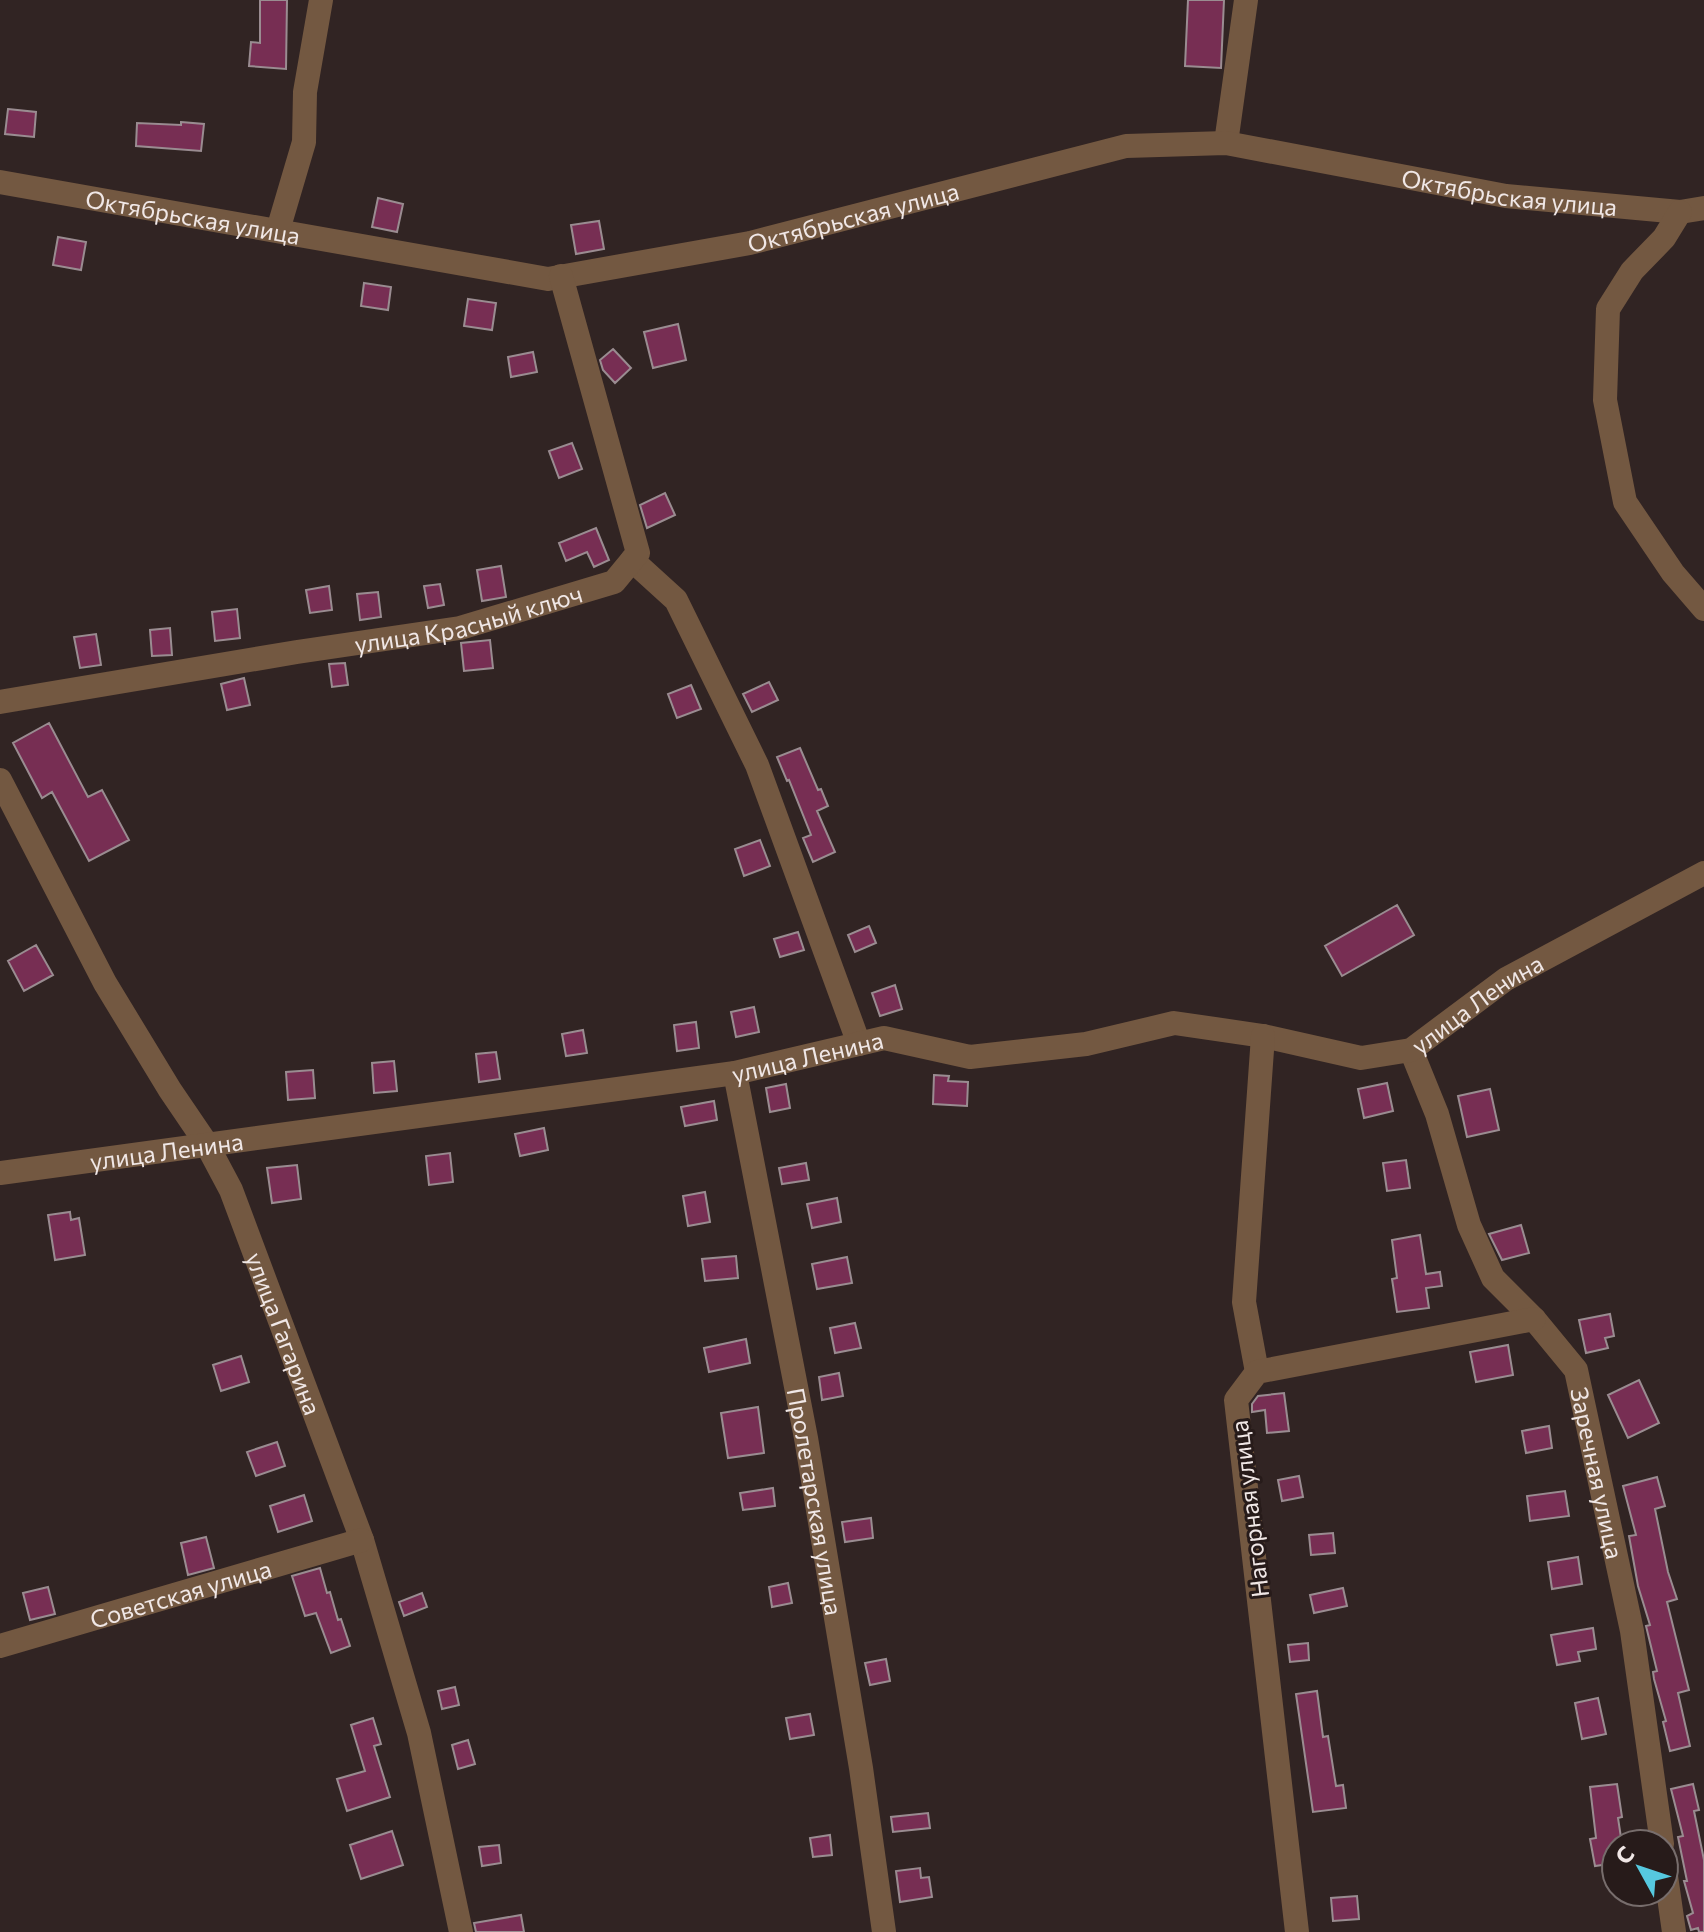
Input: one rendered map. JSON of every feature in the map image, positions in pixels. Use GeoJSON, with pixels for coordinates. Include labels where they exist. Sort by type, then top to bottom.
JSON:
{"type":"FeatureCollection","features":[{"type":"Feature","properties":{"kind":"street"},"geometry":{"type":"LineString","coordinates":[[278,230],[304,142],[305,92],[321,0]]}},
{"type":"Feature","properties":{"kind":"street"},"geometry":{"type":"LineString","coordinates":[[1226,143],[1246,0]]}},
{"type":"Feature","properties":{"kind":"street","name":"Октябрьская улица"},"geometry":{"type":"LineString","coordinates":[[0,182],[548,279],[750,243],[1126,146],[1226,143],[1506,196],[1692,210]]}},
{"type":"Feature","properties":{"kind":"street"},"geometry":{"type":"LineString","coordinates":[[1692,210],[1632,271],[1608,309],[1605,400],[1625,502],[1673,573],[1704,609]]}},
{"type":"Feature","properties":{"kind":"street"},"geometry":{"type":"LineString","coordinates":[[561,276],[638,553],[632,560],[676,600],[757,765],[859,1044]]}},
{"type":"Feature","properties":{"kind":"street","name":"улица Красный ключ"},"geometry":{"type":"LineString","coordinates":[[0,702],[460,628],[614,582],[632,560]]}},
{"type":"Feature","properties":{"kind":"street","name":"улица Гагарина"},"geometry":{"type":"LineString","coordinates":[[0,780],[105,983],[206,1143],[231,1190],[362,1540],[419,1733],[461,1932]]}},
{"type":"Feature","properties":{"kind":"street","name":"улица Ленина"},"geometry":{"type":"LineString","coordinates":[[0,1173],[735,1073],[884,1038],[970,1057],[1086,1044],[1174,1023],[1263,1036],[1361,1058],[1411,1050],[1506,979],[1704,873]]}},
{"type":"Feature","properties":{"kind":"street"},"geometry":{"type":"LineString","coordinates":[[1263,1036],[1244,1302],[1257,1372],[1534,1319]]}},
{"type":"Feature","properties":{"kind":"street","name":"Заречная улица"},"geometry":{"type":"LineString","coordinates":[[1411,1050],[1437,1114],[1469,1225],[1493,1278],[1534,1319],[1576,1370],[1632,1631],[1660,1828]]}},
{"type":"Feature","properties":{"kind":"street","name":"Пролетарская улица"},"geometry":{"type":"LineString","coordinates":[[735,1073],[806,1438],[861,1768],[884,1932]]}},
{"type":"Feature","properties":{"kind":"street","name":"Нагорная улица"},"geometry":{"type":"LineString","coordinates":[[1257,1372],[1236,1400],[1297,1932]]}},
{"type":"Feature","properties":{"kind":"street","name":"Советская улица"},"geometry":{"type":"LineString","coordinates":[[0,1646],[362,1540]]}},
{"type":"Feature","properties":{"kind":"street"},"geometry":{"type":"LineString","coordinates":[[1671,1908],[1674,1932]]}},
{"type":"Feature","properties":{"kind":"building"},"geometry":{"type":"Polygon","coordinates":[[[260,0],[287,0],[286,69],[249,66],[251,42],[260,43],[260,0]]]}},
{"type":"Feature","properties":{"kind":"building"},"geometry":{"type":"Polygon","coordinates":[[[1188,0],[1224,0],[1221,68],[1185,66],[1188,0]]]}},
{"type":"Feature","properties":{"kind":"building"},"geometry":{"type":"Polygon","coordinates":[[[8,109],[36,112],[34,137],[5,134],[8,109]]]}},
{"type":"Feature","properties":{"kind":"building"},"geometry":{"type":"Polygon","coordinates":[[[181,122],[204,124],[201,151],[136,146],[137,123],[181,125],[181,122]]]}},
{"type":"Feature","properties":{"kind":"building"},"geometry":{"type":"Polygon","coordinates":[[[378,198],[403,204],[397,232],[372,227],[378,198]]]}},
{"type":"Feature","properties":{"kind":"building"},"geometry":{"type":"Polygon","coordinates":[[[599,221],[604,249],[576,254],[571,225],[599,221]]]}},
{"type":"Feature","properties":{"kind":"building"},"geometry":{"type":"Polygon","coordinates":[[[58,237],[86,242],[81,270],[53,265],[58,237]]]}},
{"type":"Feature","properties":{"kind":"building"},"geometry":{"type":"Polygon","coordinates":[[[364,283],[391,287],[388,310],[361,306],[364,283]]]}},
{"type":"Feature","properties":{"kind":"building"},"geometry":{"type":"Polygon","coordinates":[[[468,299],[496,303],[492,330],[464,326],[468,299]]]}},
{"type":"Feature","properties":{"kind":"building"},"geometry":{"type":"Polygon","coordinates":[[[678,324],[686,360],[653,368],[644,332],[678,324]]]}},
{"type":"Feature","properties":{"kind":"building"},"geometry":{"type":"Polygon","coordinates":[[[613,349],[631,368],[615,383],[603,370],[600,360],[613,349]]]}},
{"type":"Feature","properties":{"kind":"building"},"geometry":{"type":"Polygon","coordinates":[[[533,352],[537,372],[511,377],[508,357],[533,352]]]}},
{"type":"Feature","properties":{"kind":"building"},"geometry":{"type":"Polygon","coordinates":[[[572,443],[582,469],[559,478],[549,451],[572,443]]]}},
{"type":"Feature","properties":{"kind":"building"},"geometry":{"type":"Polygon","coordinates":[[[665,493],[675,515],[647,528],[640,505],[665,493]]]}},
{"type":"Feature","properties":{"kind":"building"},"geometry":{"type":"Polygon","coordinates":[[[596,528],[609,560],[594,567],[587,552],[566,561],[559,543],[596,528]]]}},
{"type":"Feature","properties":{"kind":"building"},"geometry":{"type":"Polygon","coordinates":[[[501,566],[506,597],[482,601],[477,570],[501,566]]]}},
{"type":"Feature","properties":{"kind":"building"},"geometry":{"type":"Polygon","coordinates":[[[440,584],[444,605],[428,608],[424,586],[440,584]]]}},
{"type":"Feature","properties":{"kind":"building"},"geometry":{"type":"Polygon","coordinates":[[[329,586],[332,610],[310,613],[306,590],[329,586]]]}},
{"type":"Feature","properties":{"kind":"building"},"geometry":{"type":"Polygon","coordinates":[[[378,592],[381,617],[360,620],[357,594],[378,592]]]}},
{"type":"Feature","properties":{"kind":"building"},"geometry":{"type":"Polygon","coordinates":[[[237,609],[240,638],[215,641],[212,612],[237,609]]]}},
{"type":"Feature","properties":{"kind":"building"},"geometry":{"type":"Polygon","coordinates":[[[170,628],[172,655],[152,656],[150,630],[170,628]]]}},
{"type":"Feature","properties":{"kind":"building"},"geometry":{"type":"Polygon","coordinates":[[[96,634],[101,665],[80,668],[74,637],[96,634]]]}},
{"type":"Feature","properties":{"kind":"building"},"geometry":{"type":"Polygon","coordinates":[[[490,640],[493,668],[464,671],[461,643],[490,640]]]}},
{"type":"Feature","properties":{"kind":"building"},"geometry":{"type":"Polygon","coordinates":[[[345,663],[348,685],[332,687],[329,664],[345,663]]]}},
{"type":"Feature","properties":{"kind":"building"},"geometry":{"type":"Polygon","coordinates":[[[244,678],[250,705],[227,710],[221,684],[244,678]]]}},
{"type":"Feature","properties":{"kind":"building"},"geometry":{"type":"Polygon","coordinates":[[[769,682],[778,700],[752,712],[743,694],[769,682]]]}},
{"type":"Feature","properties":{"kind":"building"},"geometry":{"type":"Polygon","coordinates":[[[691,685],[701,709],[677,718],[668,694],[691,685]]]}},
{"type":"Feature","properties":{"kind":"building"},"geometry":{"type":"Polygon","coordinates":[[[49,723],[88,797],[102,790],[129,840],[89,861],[52,792],[42,798],[13,743],[49,723]]]}},
{"type":"Feature","properties":{"kind":"building"},"geometry":{"type":"Polygon","coordinates":[[[800,748],[828,806],[817,811],[835,852],[813,862],[803,838],[811,835],[777,757],[800,748]]]}},
{"type":"Feature","properties":{"kind":"building"},"geometry":{"type":"Polygon","coordinates":[[[760,840],[770,866],[744,876],[735,849],[760,840]]]}},
{"type":"Feature","properties":{"kind":"building"},"geometry":{"type":"Polygon","coordinates":[[[1397,905],[1414,935],[1342,976],[1325,946],[1397,905]]]}},
{"type":"Feature","properties":{"kind":"building"},"geometry":{"type":"Polygon","coordinates":[[[869,926],[876,943],[855,952],[848,935],[869,926]]]}},
{"type":"Feature","properties":{"kind":"building"},"geometry":{"type":"Polygon","coordinates":[[[798,932],[804,950],[780,957],[774,939],[798,932]]]}},
{"type":"Feature","properties":{"kind":"building"},"geometry":{"type":"Polygon","coordinates":[[[36,945],[53,975],[24,991],[8,961],[36,945]]]}},
{"type":"Feature","properties":{"kind":"building"},"geometry":{"type":"Polygon","coordinates":[[[895,985],[902,1009],[880,1016],[872,993],[895,985]]]}},
{"type":"Feature","properties":{"kind":"building"},"geometry":{"type":"Polygon","coordinates":[[[754,1007],[759,1032],[736,1037],[731,1012],[754,1007]]]}},
{"type":"Feature","properties":{"kind":"building"},"geometry":{"type":"Polygon","coordinates":[[[696,1022],[699,1048],[677,1051],[674,1025],[696,1022]]]}},
{"type":"Feature","properties":{"kind":"building"},"geometry":{"type":"Polygon","coordinates":[[[583,1030],[587,1053],[566,1056],[562,1034],[583,1030]]]}},
{"type":"Feature","properties":{"kind":"building"},"geometry":{"type":"Polygon","coordinates":[[[496,1052],[500,1079],[479,1082],[476,1054],[496,1052]]]}},
{"type":"Feature","properties":{"kind":"building"},"geometry":{"type":"Polygon","coordinates":[[[394,1061],[397,1091],[374,1093],[372,1063],[394,1061]]]}},
{"type":"Feature","properties":{"kind":"building"},"geometry":{"type":"Polygon","coordinates":[[[313,1070],[315,1098],[288,1100],[286,1072],[313,1070]]]}},
{"type":"Feature","properties":{"kind":"building"},"geometry":{"type":"Polygon","coordinates":[[[934,1075],[949,1076],[948,1081],[968,1082],[967,1106],[933,1104],[934,1075]]]}},
{"type":"Feature","properties":{"kind":"building"},"geometry":{"type":"Polygon","coordinates":[[[1387,1083],[1393,1111],[1364,1118],[1358,1089],[1387,1083]]]}},
{"type":"Feature","properties":{"kind":"building"},"geometry":{"type":"Polygon","coordinates":[[[786,1084],[790,1108],[770,1112],[766,1088],[786,1084]]]}},
{"type":"Feature","properties":{"kind":"building"},"geometry":{"type":"Polygon","coordinates":[[[1490,1089],[1499,1130],[1467,1137],[1458,1096],[1490,1089]]]}},
{"type":"Feature","properties":{"kind":"building"},"geometry":{"type":"Polygon","coordinates":[[[714,1101],[717,1120],[685,1126],[681,1107],[714,1101]]]}},
{"type":"Feature","properties":{"kind":"building"},"geometry":{"type":"Polygon","coordinates":[[[544,1128],[548,1150],[520,1156],[515,1134],[544,1128]]]}},
{"type":"Feature","properties":{"kind":"building"},"geometry":{"type":"Polygon","coordinates":[[[450,1153],[453,1182],[429,1185],[426,1156],[450,1153]]]}},
{"type":"Feature","properties":{"kind":"building"},"geometry":{"type":"Polygon","coordinates":[[[1406,1160],[1410,1188],[1387,1191],[1383,1163],[1406,1160]]]}},
{"type":"Feature","properties":{"kind":"building"},"geometry":{"type":"Polygon","coordinates":[[[806,1163],[809,1180],[782,1184],[779,1168],[806,1163]]]}},
{"type":"Feature","properties":{"kind":"building"},"geometry":{"type":"Polygon","coordinates":[[[297,1165],[301,1199],[272,1203],[267,1168],[297,1165]]]}},
{"type":"Feature","properties":{"kind":"building"},"geometry":{"type":"Polygon","coordinates":[[[705,1192],[710,1222],[688,1226],[683,1196],[705,1192]]]}},
{"type":"Feature","properties":{"kind":"building"},"geometry":{"type":"Polygon","coordinates":[[[837,1198],[841,1222],[812,1228],[807,1204],[837,1198]]]}},
{"type":"Feature","properties":{"kind":"building"},"geometry":{"type":"Polygon","coordinates":[[[70,1212],[71,1220],[79,1218],[85,1255],[55,1260],[48,1215],[70,1212]]]}},
{"type":"Feature","properties":{"kind":"building"},"geometry":{"type":"Polygon","coordinates":[[[1521,1225],[1529,1253],[1502,1260],[1489,1234],[1521,1225]]]}},
{"type":"Feature","properties":{"kind":"building"},"geometry":{"type":"Polygon","coordinates":[[[1420,1235],[1426,1274],[1440,1272],[1442,1286],[1426,1288],[1429,1308],[1397,1312],[1392,1279],[1397,1278],[1392,1240],[1420,1235]]]}},
{"type":"Feature","properties":{"kind":"building"},"geometry":{"type":"Polygon","coordinates":[[[736,1256],[738,1278],[705,1281],[702,1259],[736,1256]]]}},
{"type":"Feature","properties":{"kind":"building"},"geometry":{"type":"Polygon","coordinates":[[[847,1257],[852,1283],[817,1289],[812,1264],[847,1257]]]}},
{"type":"Feature","properties":{"kind":"building"},"geometry":{"type":"Polygon","coordinates":[[[1610,1314],[1614,1336],[1605,1338],[1608,1348],[1586,1353],[1579,1320],[1610,1314]]]}},
{"type":"Feature","properties":{"kind":"building"},"geometry":{"type":"Polygon","coordinates":[[[855,1323],[861,1348],[835,1353],[830,1328],[855,1323]]]}},
{"type":"Feature","properties":{"kind":"building"},"geometry":{"type":"Polygon","coordinates":[[[746,1339],[750,1363],[709,1372],[704,1348],[746,1339]]]}},
{"type":"Feature","properties":{"kind":"building"},"geometry":{"type":"Polygon","coordinates":[[[1508,1345],[1513,1375],[1476,1382],[1470,1352],[1508,1345]]]}},
{"type":"Feature","properties":{"kind":"building"},"geometry":{"type":"Polygon","coordinates":[[[241,1356],[249,1382],[221,1391],[213,1365],[241,1356]]]}},
{"type":"Feature","properties":{"kind":"building"},"geometry":{"type":"Polygon","coordinates":[[[839,1373],[843,1396],[822,1400],[819,1377],[839,1373]]]}},
{"type":"Feature","properties":{"kind":"building"},"geometry":{"type":"Polygon","coordinates":[[[1639,1380],[1659,1423],[1628,1438],[1608,1395],[1639,1380]]]}},
{"type":"Feature","properties":{"kind":"building"},"geometry":{"type":"Polygon","coordinates":[[[1284,1393],[1289,1431],[1267,1433],[1265,1410],[1252,1412],[1252,1404],[1258,1396],[1284,1393]]]}},
{"type":"Feature","properties":{"kind":"building"},"geometry":{"type":"Polygon","coordinates":[[[758,1407],[764,1453],[728,1458],[721,1413],[758,1407]]]}},
{"type":"Feature","properties":{"kind":"building"},"geometry":{"type":"Polygon","coordinates":[[[1549,1426],[1552,1448],[1526,1453],[1522,1431],[1549,1426]]]}},
{"type":"Feature","properties":{"kind":"building"},"geometry":{"type":"Polygon","coordinates":[[[277,1442],[285,1466],[256,1476],[247,1452],[277,1442]]]}},
{"type":"Feature","properties":{"kind":"building"},"geometry":{"type":"Polygon","coordinates":[[[1299,1476],[1303,1497],[1282,1501],[1278,1480],[1299,1476]]]}},
{"type":"Feature","properties":{"kind":"building"},"geometry":{"type":"Polygon","coordinates":[[[1657,1477],[1665,1506],[1655,1509],[1677,1599],[1667,1602],[1689,1690],[1678,1693],[1690,1746],[1670,1751],[1663,1722],[1666,1721],[1654,1679],[1653,1672],[1657,1671],[1646,1626],[1650,1625],[1638,1586],[1629,1536],[1636,1535],[1623,1486],[1657,1477]]]}},
{"type":"Feature","properties":{"kind":"building"},"geometry":{"type":"Polygon","coordinates":[[[773,1488],[775,1506],[743,1510],[740,1493],[773,1488]]]}},
{"type":"Feature","properties":{"kind":"building"},"geometry":{"type":"Polygon","coordinates":[[[1565,1491],[1569,1516],[1530,1521],[1527,1496],[1565,1491]]]}},
{"type":"Feature","properties":{"kind":"building"},"geometry":{"type":"Polygon","coordinates":[[[304,1495],[312,1521],[278,1532],[270,1506],[304,1495]]]}},
{"type":"Feature","properties":{"kind":"building"},"geometry":{"type":"Polygon","coordinates":[[[871,1518],[873,1538],[845,1542],[842,1522],[871,1518]]]}},
{"type":"Feature","properties":{"kind":"building"},"geometry":{"type":"Polygon","coordinates":[[[1333,1533],[1335,1553],[1311,1555],[1309,1535],[1333,1533]]]}},
{"type":"Feature","properties":{"kind":"building"},"geometry":{"type":"Polygon","coordinates":[[[206,1537],[214,1568],[188,1575],[181,1543],[206,1537]]]}},
{"type":"Feature","properties":{"kind":"building"},"geometry":{"type":"Polygon","coordinates":[[[1578,1557],[1582,1584],[1552,1589],[1548,1562],[1578,1557]]]}},
{"type":"Feature","properties":{"kind":"building"},"geometry":{"type":"Polygon","coordinates":[[[320,1568],[327,1593],[330,1592],[350,1646],[331,1653],[316,1613],[305,1616],[292,1576],[320,1568]]]}},
{"type":"Feature","properties":{"kind":"building"},"geometry":{"type":"Polygon","coordinates":[[[788,1583],[792,1603],[772,1607],[769,1587],[788,1583]]]}},
{"type":"Feature","properties":{"kind":"building"},"geometry":{"type":"Polygon","coordinates":[[[48,1587],[55,1614],[30,1620],[23,1593],[48,1587]]]}},
{"type":"Feature","properties":{"kind":"building"},"geometry":{"type":"Polygon","coordinates":[[[1343,1588],[1347,1606],[1314,1613],[1310,1595],[1343,1588]]]}},
{"type":"Feature","properties":{"kind":"building"},"geometry":{"type":"Polygon","coordinates":[[[422,1593],[427,1607],[404,1616],[399,1602],[422,1593]]]}},
{"type":"Feature","properties":{"kind":"building"},"geometry":{"type":"Polygon","coordinates":[[[1593,1628],[1596,1649],[1578,1652],[1580,1661],[1557,1665],[1551,1635],[1593,1628]]]}},
{"type":"Feature","properties":{"kind":"building"},"geometry":{"type":"Polygon","coordinates":[[[1308,1643],[1309,1660],[1290,1662],[1288,1645],[1308,1643]]]}},
{"type":"Feature","properties":{"kind":"building"},"geometry":{"type":"Polygon","coordinates":[[[886,1659],[890,1681],[870,1685],[865,1663],[886,1659]]]}},
{"type":"Feature","properties":{"kind":"building"},"geometry":{"type":"Polygon","coordinates":[[[455,1687],[459,1705],[442,1709],[438,1691],[455,1687]]]}},
{"type":"Feature","properties":{"kind":"building"},"geometry":{"type":"Polygon","coordinates":[[[1317,1691],[1323,1737],[1328,1736],[1336,1786],[1343,1785],[1346,1808],[1313,1812],[1296,1694],[1317,1691]]]}},
{"type":"Feature","properties":{"kind":"building"},"geometry":{"type":"Polygon","coordinates":[[[1598,1698],[1606,1734],[1582,1739],[1575,1703],[1598,1698]]]}},
{"type":"Feature","properties":{"kind":"building"},"geometry":{"type":"Polygon","coordinates":[[[810,1714],[814,1735],[790,1739],[786,1718],[810,1714]]]}},
{"type":"Feature","properties":{"kind":"building"},"geometry":{"type":"Polygon","coordinates":[[[373,1718],[381,1744],[374,1746],[390,1797],[347,1811],[337,1779],[365,1771],[351,1725],[373,1718]]]}},
{"type":"Feature","properties":{"kind":"building"},"geometry":{"type":"Polygon","coordinates":[[[468,1740],[475,1764],[458,1769],[452,1745],[468,1740]]]}},
{"type":"Feature","properties":{"kind":"building"},"geometry":{"type":"Polygon","coordinates":[[[1617,1784],[1622,1817],[1618,1818],[1620,1828],[1600,1828],[1600,1865],[1595,1866],[1590,1839],[1596,1838],[1590,1787],[1617,1784]]]}},
{"type":"Feature","properties":{"kind":"building"},"geometry":{"type":"Polygon","coordinates":[[[1693,1784],[1699,1810],[1694,1811],[1704,1860],[1704,1932],[1699,1932],[1698,1928],[1691,1930],[1687,1916],[1693,1913],[1684,1881],[1687,1881],[1680,1847],[1680,1837],[1683,1836],[1671,1789],[1693,1784]]]}},
{"type":"Feature","properties":{"kind":"building"},"geometry":{"type":"Polygon","coordinates":[[[928,1813],[930,1828],[893,1832],[891,1817],[928,1813]]]}},
{"type":"Feature","properties":{"kind":"building"},"geometry":{"type":"Polygon","coordinates":[[[392,1831],[403,1865],[361,1879],[350,1845],[392,1831]]]}},
{"type":"Feature","properties":{"kind":"building"},"geometry":{"type":"Polygon","coordinates":[[[830,1835],[832,1855],[813,1857],[810,1838],[830,1835]]]}},
{"type":"Feature","properties":{"kind":"building"},"geometry":{"type":"Polygon","coordinates":[[[499,1845],[501,1863],[482,1866],[479,1847],[499,1845]]]}},
{"type":"Feature","properties":{"kind":"building"},"geometry":{"type":"Polygon","coordinates":[[[920,1868],[921,1878],[929,1877],[932,1897],[900,1902],[896,1871],[920,1868]]]}},
{"type":"Feature","properties":{"kind":"building"},"geometry":{"type":"Polygon","coordinates":[[[1357,1896],[1359,1919],[1333,1921],[1331,1898],[1357,1896]]]}},
{"type":"Feature","properties":{"kind":"building"},"geometry":{"type":"Polygon","coordinates":[[[521,1915],[524,1932],[476,1932],[474,1923],[521,1915]]]}}]}
